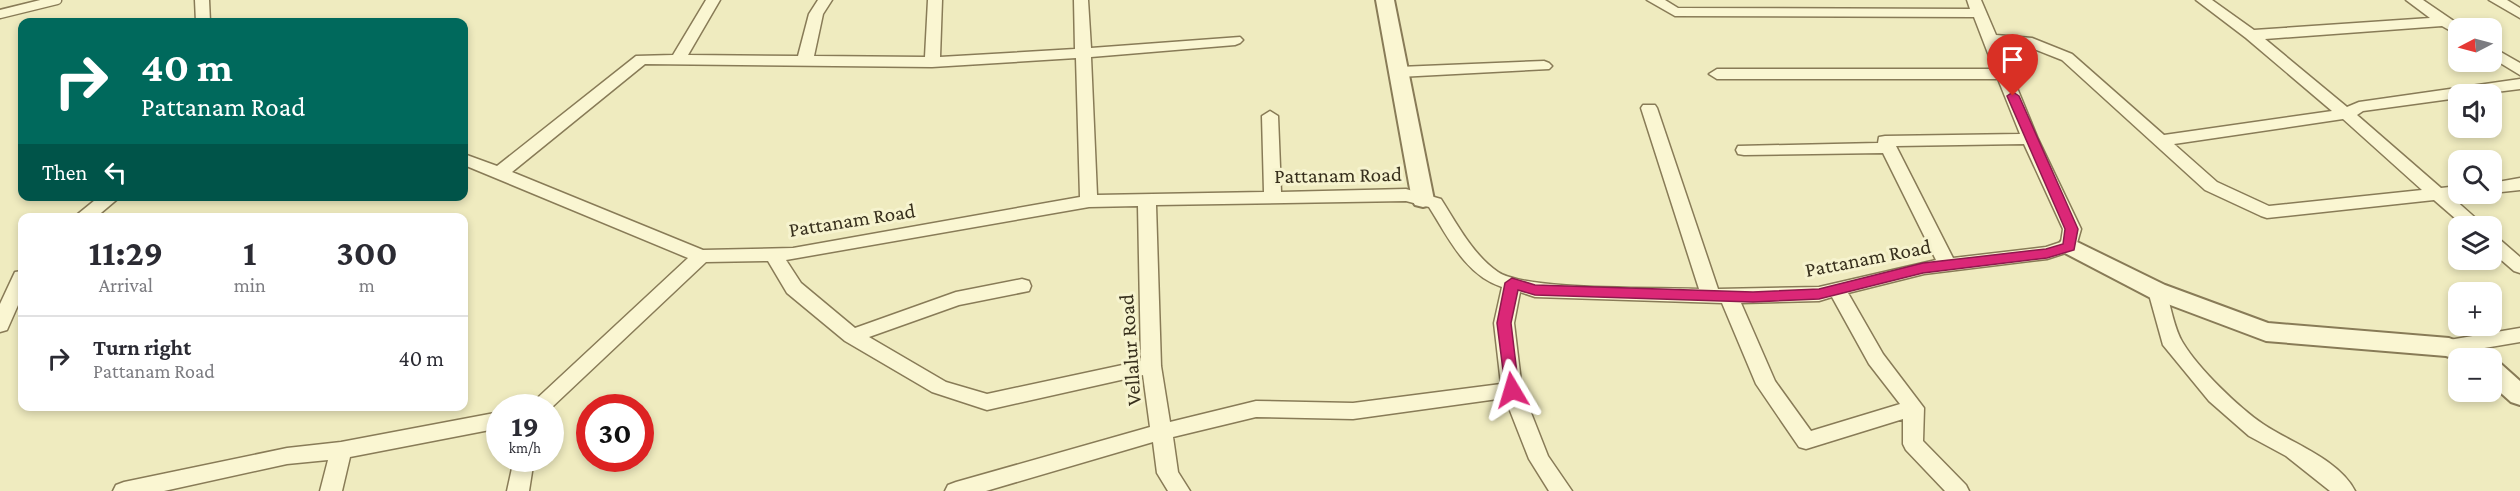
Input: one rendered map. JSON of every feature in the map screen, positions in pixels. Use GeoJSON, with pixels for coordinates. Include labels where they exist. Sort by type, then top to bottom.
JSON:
{"type":"FeatureCollection","features":[{"type":"Feature","properties":{"kind":"street"},"geometry":{"type":"LineString","coordinates":[[202,0],[203,18]]}},
{"type":"Feature","properties":{"kind":"street"},"geometry":{"type":"LineString","coordinates":[[678,59],[713,0]]}},
{"type":"Feature","properties":{"kind":"street"},"geometry":{"type":"LineString","coordinates":[[805,61],[816,14],[825,0]]}},
{"type":"Feature","properties":{"kind":"street"},"geometry":{"type":"LineString","coordinates":[[932,62],[935,0]]}},
{"type":"Feature","properties":{"kind":"street"},"geometry":{"type":"LineString","coordinates":[[1081,0],[1089,201]]}},
{"type":"Feature","properties":{"kind":"street"},"geometry":{"type":"LineString","coordinates":[[1384,0],[1423,200]]}},
{"type":"Feature","properties":{"kind":"street"},"geometry":{"type":"LineString","coordinates":[[1654,0],[1675,12],[1977,6],[2030,139],[2072,229],[2069,246],[2157,291],[2266,332],[2449,347],[2520,335]]}},
{"type":"Feature","properties":{"kind":"street"},"geometry":{"type":"LineString","coordinates":[[2204,0],[2251,35],[2346,114],[2462,216]]}},
{"type":"Feature","properties":{"kind":"street"},"geometry":{"type":"LineString","coordinates":[[2413,0],[2448,23]]}},
{"type":"Feature","properties":{"kind":"street"},"geometry":{"type":"LineString","coordinates":[[2496,0],[2520,14]]}},
{"type":"Feature","properties":{"kind":"street"},"geometry":{"type":"LineString","coordinates":[[2251,35],[2445,21]]}},
{"type":"Feature","properties":{"kind":"street"},"geometry":{"type":"LineString","coordinates":[[1991,39],[2032,42],[2067,57],[2211,186],[2268,212],[2448,193]]}},
{"type":"Feature","properties":{"kind":"street"},"geometry":{"type":"LineString","coordinates":[[500,173],[641,59],[932,62],[1082,53],[1235,40]]}},
{"type":"Feature","properties":{"kind":"street"},"geometry":{"type":"LineString","coordinates":[[2502,58],[2520,70]]}},
{"type":"Feature","properties":{"kind":"street"},"geometry":{"type":"LineString","coordinates":[[1399,72],[1544,66]]}},
{"type":"Feature","properties":{"kind":"street"},"geometry":{"type":"LineString","coordinates":[[1717,74],[2004,74]]}},
{"type":"Feature","properties":{"kind":"street"},"geometry":{"type":"LineString","coordinates":[[2161,141],[2346,114],[2359,106],[2520,84]]}},
{"type":"Feature","properties":{"kind":"street"},"geometry":{"type":"LineString","coordinates":[[1649,108],[1720,296],[1766,384],[1806,441],[1914,408]]}},
{"type":"Feature","properties":{"kind":"street"},"geometry":{"type":"LineString","coordinates":[[1270,116],[1273,198]]}},
{"type":"Feature","properties":{"kind":"street"},"geometry":{"type":"LineString","coordinates":[[1947,265],[1885,141],[2030,139]]}},
{"type":"Feature","properties":{"kind":"street"},"geometry":{"type":"LineString","coordinates":[[1744,150],[1889,148]]}},
{"type":"Feature","properties":{"kind":"street","name":"Pattanam Road"},"geometry":{"type":"LineString","coordinates":[[468,161],[700,256],[793,254],[1089,201],[1406,195],[1436,203],[1466,251],[1492,277],[1535,290],[1720,296],[1819,294],[1923,268],[2047,253],[2069,246]]}},
{"type":"Feature","properties":{"kind":"street"},"geometry":{"type":"LineString","coordinates":[[2502,187],[2520,184]]}},
{"type":"Feature","properties":{"kind":"street"},"geometry":{"type":"LineString","coordinates":[[89,213],[106,201]]}},
{"type":"Feature","properties":{"kind":"street","name":"Vellalur Road"},"geometry":{"type":"LineString","coordinates":[[1147,201],[1151,366],[1168,472],[1179,491]]}},
{"type":"Feature","properties":{"kind":"street"},"geometry":{"type":"LineString","coordinates":[[2502,251],[2520,267]]}},
{"type":"Feature","properties":{"kind":"street"},"geometry":{"type":"LineString","coordinates":[[772,255],[794,288],[852,336],[939,387],[987,402],[1151,366]]}},
{"type":"Feature","properties":{"kind":"street"},"geometry":{"type":"LineString","coordinates":[[554,394],[700,256]]}},
{"type":"Feature","properties":{"kind":"street"},"geometry":{"type":"LineString","coordinates":[[1512,283],[1504,323],[1512,390],[1539,459],[1561,491]]}},
{"type":"Feature","properties":{"kind":"street"},"geometry":{"type":"LineString","coordinates":[[0,325],[18,286]]}},
{"type":"Feature","properties":{"kind":"street"},"geometry":{"type":"LineString","coordinates":[[852,336],[956,299],[1022,286]]}},
{"type":"Feature","properties":{"kind":"street"},"geometry":{"type":"LineString","coordinates":[[1837,290],[1876,359],[1914,408],[1912,444],[1958,491]]}},
{"type":"Feature","properties":{"kind":"street"},"geometry":{"type":"LineString","coordinates":[[2157,291],[2173,345],[2216,396],[2256,430],[2294,450],[2331,478],[2344,491]]}},
{"type":"Feature","properties":{"kind":"street"},"geometry":{"type":"LineString","coordinates":[[2502,380],[2520,395]]}},
{"type":"Feature","properties":{"kind":"street"},"geometry":{"type":"LineString","coordinates":[[956,491],[1161,432],[1256,409],[1353,411],[1512,390]]}},
{"type":"Feature","properties":{"kind":"street"},"geometry":{"type":"LineString","coordinates":[[124,491],[197,483],[287,456],[341,450],[486,423]]}},
{"type":"Feature","properties":{"kind":"street"},"geometry":{"type":"LineString","coordinates":[[331,491],[341,450]]}},
{"type":"Feature","properties":{"kind":"street"},"geometry":{"type":"LineString","coordinates":[[518,491],[522,472]]}},
{"type":"Feature","properties":{"kind":"lane"},"geometry":{"type":"LineString","coordinates":[[0,14],[57,0]]}},
{"type":"Feature","properties":{"kind":"route"},"geometry":{"type":"LineString","coordinates":[[1512,390],[1504,323],[1512,283],[1535,290],[1753,297],[1819,294],[1923,268],[2047,253],[2069,246],[2072,229],[2030,139],[2013,96]]}}]}
